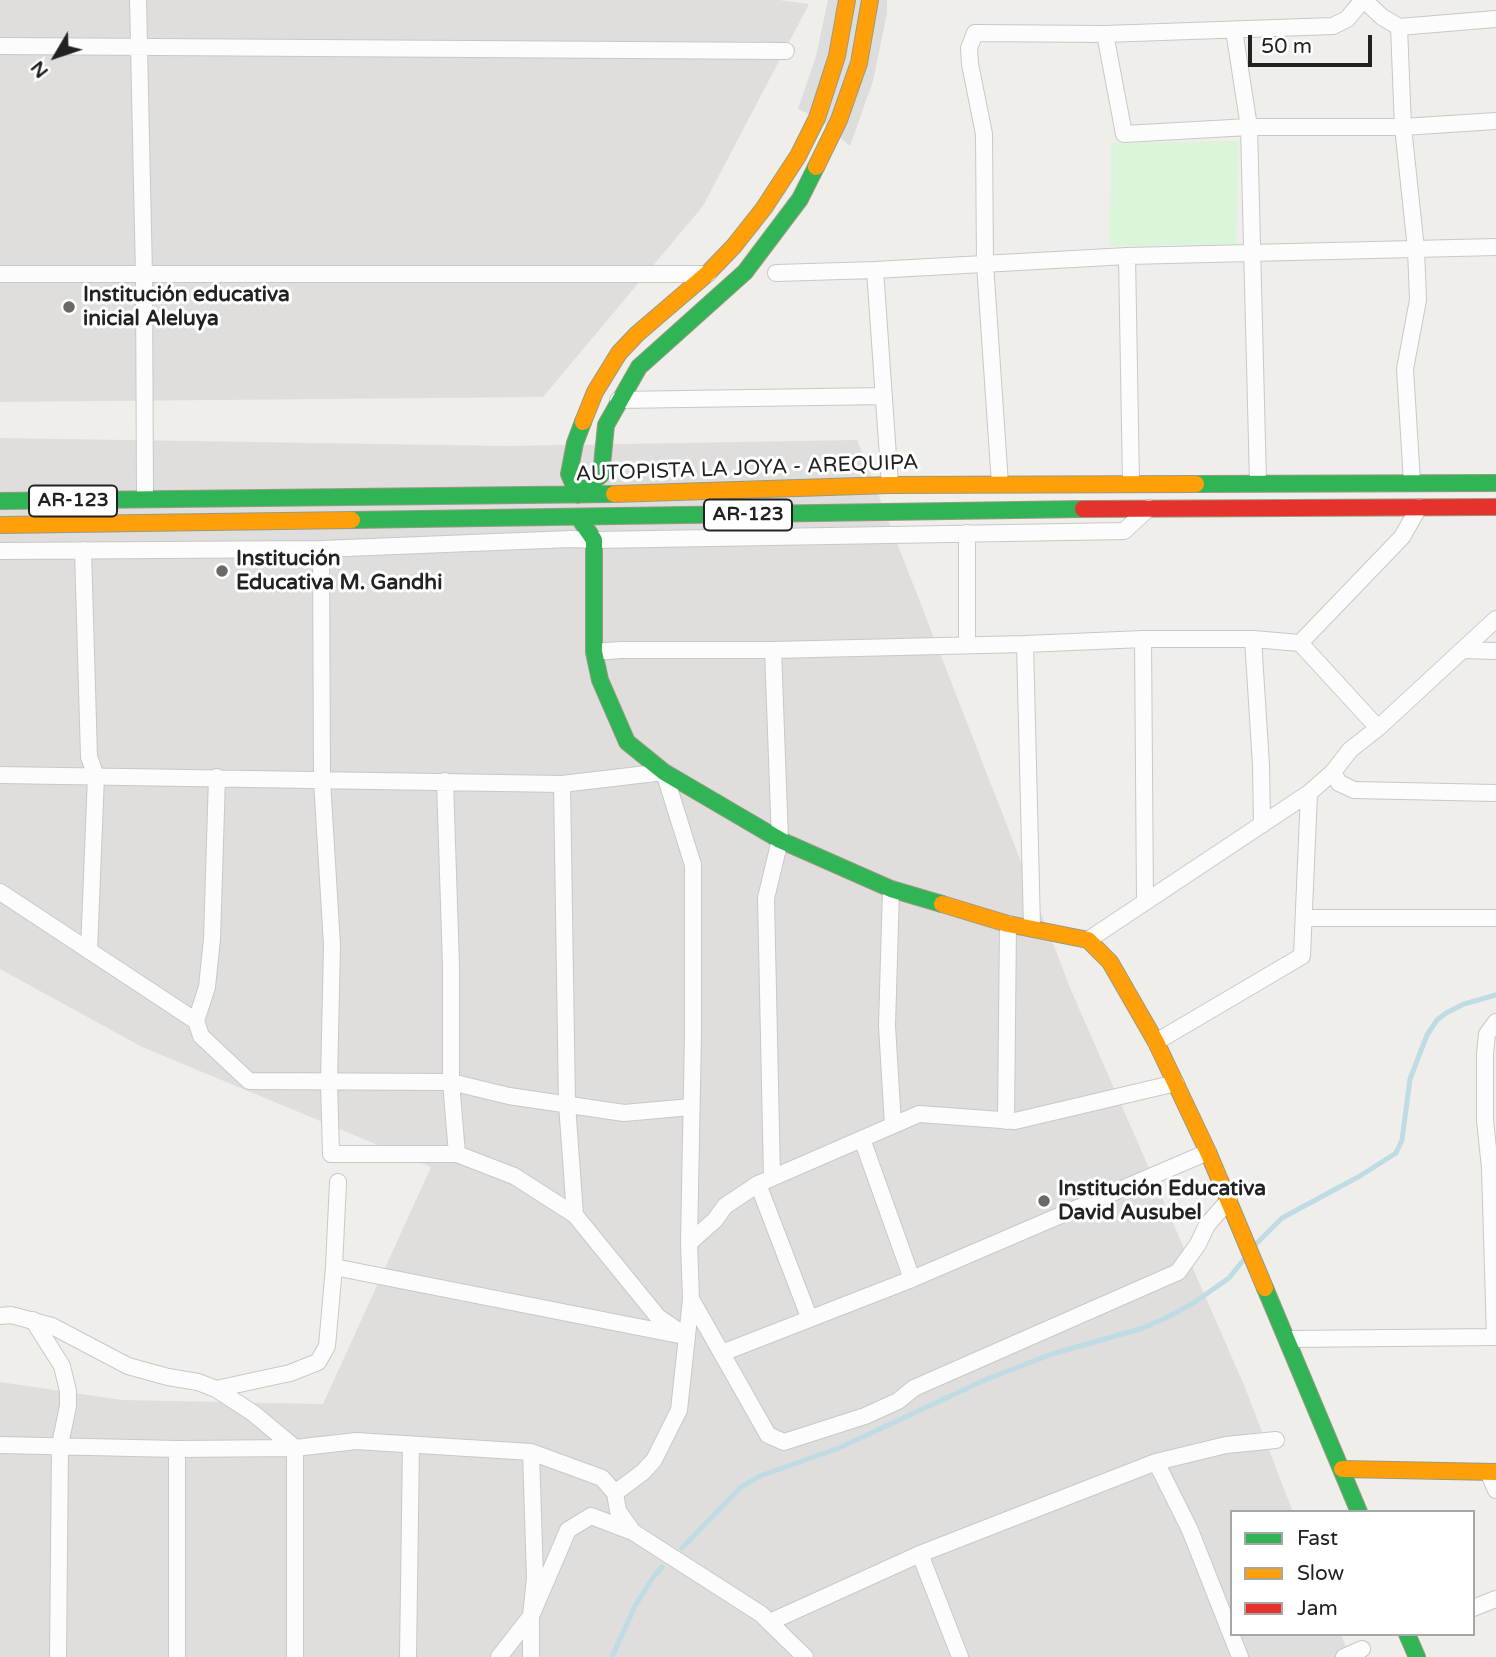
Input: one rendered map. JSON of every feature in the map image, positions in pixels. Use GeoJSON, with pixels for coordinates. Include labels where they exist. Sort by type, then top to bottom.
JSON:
{"type":"FeatureCollection","features":[{"type":"Feature","properties":{"kind":"main road"},"geometry":{"type":"LineString","coordinates":[[847,0],[837,56],[817,118],[798,156],[764,208],[734,246],[707,274],[637,334],[619,353],[594,392],[575,443],[569,474],[578,495],[601,475],[606,425],[639,367],[746,272],[800,199],[839,120],[859,63],[870,0]]}},
{"type":"Feature","properties":{"kind":"main road","name":"AUTOPISTA LA JOYA - AREQUIPA"},"geometry":{"type":"LineString","coordinates":[[0,501],[578,495],[890,485],[1496,483]]}},
{"type":"Feature","properties":{"kind":"main road","name":"AUTOPISTA LA JOYA - AREQUIPA"},"geometry":{"type":"LineString","coordinates":[[0,525],[1149,508],[1496,507]]}},
{"type":"Feature","properties":{"kind":"main road"},"geometry":{"type":"LineString","coordinates":[[579,518],[594,540],[594,652],[600,680],[627,742],[664,772],[780,840],[891,888],[1008,923],[1088,940],[1110,962],[1156,1042],[1208,1152],[1358,1510]]}},
{"type":"Feature","properties":{"kind":"main road"},"geometry":{"type":"LineString","coordinates":[[1342,1469],[1492,1472]]}},
{"type":"Feature","properties":{"kind":"main road"},"geometry":{"type":"LineString","coordinates":[[1409,1636],[1417,1657]]}},
{"type":"Feature","properties":{"kind":"street"},"geometry":{"type":"LineString","coordinates":[[138,0],[144,275],[145,499]]}},
{"type":"Feature","properties":{"kind":"street"},"geometry":{"type":"LineString","coordinates":[[1000,484],[985,264],[984,134],[969,48],[975,33],[1105,34],[1333,26],[1347,19],[1363,0],[1382,17],[1399,27],[1496,19]]}},
{"type":"Feature","properties":{"kind":"street"},"geometry":{"type":"LineString","coordinates":[[1399,27],[1403,127],[1416,249],[1418,300],[1405,369],[1412,482]]}},
{"type":"Feature","properties":{"kind":"street"},"geometry":{"type":"LineString","coordinates":[[1234,30],[1249,127],[1258,482]]}},
{"type":"Feature","properties":{"kind":"street"},"geometry":{"type":"LineString","coordinates":[[1105,34],[1124,134],[1249,127],[1403,127],[1496,121]]}},
{"type":"Feature","properties":{"kind":"street"},"geometry":{"type":"LineString","coordinates":[[0,46],[786,51]]}},
{"type":"Feature","properties":{"kind":"street"},"geometry":{"type":"LineString","coordinates":[[776,273],[1127,256],[1496,247]]}},
{"type":"Feature","properties":{"kind":"street"},"geometry":{"type":"LineString","coordinates":[[1127,256],[1131,483]]}},
{"type":"Feature","properties":{"kind":"street"},"geometry":{"type":"LineString","coordinates":[[875,270],[890,485]]}},
{"type":"Feature","properties":{"kind":"street"},"geometry":{"type":"LineString","coordinates":[[0,275],[746,272]]}},
{"type":"Feature","properties":{"kind":"street"},"geometry":{"type":"LineString","coordinates":[[618,400],[884,396]]}},
{"type":"Feature","properties":{"kind":"street"},"geometry":{"type":"LineString","coordinates":[[1300,643],[1402,537],[1419,507]]}},
{"type":"Feature","properties":{"kind":"street"},"geometry":{"type":"LineString","coordinates":[[0,551],[321,548],[571,539],[1124,531],[1149,508]]}},
{"type":"Feature","properties":{"kind":"street"},"geometry":{"type":"LineString","coordinates":[[571,539],[579,518]]}},
{"type":"Feature","properties":{"kind":"street"},"geometry":{"type":"LineString","coordinates":[[967,533],[967,644]]}},
{"type":"Feature","properties":{"kind":"street"},"geometry":{"type":"LineString","coordinates":[[321,548],[323,781],[332,945],[329,1082],[331,1154],[457,1154],[514,1176],[575,1215],[657,1317],[686,1336]]}},
{"type":"Feature","properties":{"kind":"street"},"geometry":{"type":"LineString","coordinates":[[83,550],[89,757],[96,776],[89,951]]}},
{"type":"Feature","properties":{"kind":"street"},"geometry":{"type":"LineString","coordinates":[[1088,940],[1309,793],[1332,772],[1350,750],[1378,728],[1496,619]]}},
{"type":"Feature","properties":{"kind":"street"},"geometry":{"type":"LineString","coordinates":[[594,652],[773,650],[1143,639],[1253,639],[1300,643],[1378,728]]}},
{"type":"Feature","properties":{"kind":"street"},"geometry":{"type":"LineString","coordinates":[[1143,639],[1145,902]]}},
{"type":"Feature","properties":{"kind":"street"},"geometry":{"type":"LineString","coordinates":[[1253,639],[1262,825]]}},
{"type":"Feature","properties":{"kind":"street"},"geometry":{"type":"LineString","coordinates":[[1025,644],[1032,927]]}},
{"type":"Feature","properties":{"kind":"street"},"geometry":{"type":"LineString","coordinates":[[773,650],[780,840],[766,898],[765,1181],[809,1317]]}},
{"type":"Feature","properties":{"kind":"street"},"geometry":{"type":"LineString","coordinates":[[1464,650],[1496,651]]}},
{"type":"Feature","properties":{"kind":"street"},"geometry":{"type":"LineString","coordinates":[[0,775],[562,784],[664,772],[693,865],[689,1243],[691,1299],[679,1410],[654,1460],[615,1493]]}},
{"type":"Feature","properties":{"kind":"street"},"geometry":{"type":"LineString","coordinates":[[1332,772],[1339,783],[1354,790],[1496,793]]}},
{"type":"Feature","properties":{"kind":"street"},"geometry":{"type":"LineString","coordinates":[[217,777],[212,939],[207,987],[196,1021],[201,1036],[248,1081],[451,1082],[509,1096],[624,1113],[691,1107]]}},
{"type":"Feature","properties":{"kind":"street"},"geometry":{"type":"LineString","coordinates":[[445,781],[451,966],[451,1082],[457,1154]]}},
{"type":"Feature","properties":{"kind":"street"},"geometry":{"type":"LineString","coordinates":[[562,784],[567,1104],[575,1215]]}},
{"type":"Feature","properties":{"kind":"street"},"geometry":{"type":"LineString","coordinates":[[1156,1042],[1302,956],[1309,793]]}},
{"type":"Feature","properties":{"kind":"street"},"geometry":{"type":"LineString","coordinates":[[891,888],[887,1026],[893,1125]]}},
{"type":"Feature","properties":{"kind":"street"},"geometry":{"type":"LineString","coordinates":[[0,892],[196,1021]]}},
{"type":"Feature","properties":{"kind":"street"},"geometry":{"type":"LineString","coordinates":[[1305,918],[1496,918]]}},
{"type":"Feature","properties":{"kind":"street"},"geometry":{"type":"LineString","coordinates":[[1006,1121],[1008,923]]}},
{"type":"Feature","properties":{"kind":"street"},"geometry":{"type":"LineString","coordinates":[[1287,1339],[1496,1337],[1490,1168],[1485,1120],[1485,1054],[1487,1034],[1496,1022]]}},
{"type":"Feature","properties":{"kind":"street"},"geometry":{"type":"LineString","coordinates":[[689,1243],[715,1220],[725,1206],[765,1181],[919,1114],[1006,1121],[1055,1113],[1176,1083]]}},
{"type":"Feature","properties":{"kind":"street"},"geometry":{"type":"LineString","coordinates":[[862,1139],[912,1279]]}},
{"type":"Feature","properties":{"kind":"street"},"geometry":{"type":"LineString","coordinates":[[722,1353],[912,1279],[1208,1152]]}},
{"type":"Feature","properties":{"kind":"street"},"geometry":{"type":"LineString","coordinates":[[216,1389],[290,1373],[318,1362],[327,1346],[338,1182]]}},
{"type":"Feature","properties":{"kind":"street"},"geometry":{"type":"LineString","coordinates":[[691,1299],[768,1435],[784,1442],[865,1416],[898,1401],[914,1388],[1178,1272],[1198,1244],[1207,1225],[1228,1200]]}},
{"type":"Feature","properties":{"kind":"street"},"geometry":{"type":"LineString","coordinates":[[334,1267],[686,1336]]}},
{"type":"Feature","properties":{"kind":"street"},"geometry":{"type":"LineString","coordinates":[[0,1315],[33,1320],[74,1335],[128,1366],[198,1382],[216,1389],[253,1413],[295,1448]]}},
{"type":"Feature","properties":{"kind":"street"},"geometry":{"type":"LineString","coordinates":[[33,1320],[62,1366],[68,1391],[68,1406],[60,1445],[58,1657]]}},
{"type":"Feature","properties":{"kind":"street"},"geometry":{"type":"LineString","coordinates":[[770,1622],[919,1554],[1156,1462],[1226,1445],[1276,1440]]}},
{"type":"Feature","properties":{"kind":"street"},"geometry":{"type":"LineString","coordinates":[[0,1445],[177,1449],[295,1448],[356,1441],[531,1452],[603,1478],[615,1493],[618,1511],[633,1532]]}},
{"type":"Feature","properties":{"kind":"street"},"geometry":{"type":"LineString","coordinates":[[408,1657],[411,1444]]}},
{"type":"Feature","properties":{"kind":"street"},"geometry":{"type":"LineString","coordinates":[[295,1448],[295,1657]]}},
{"type":"Feature","properties":{"kind":"street"},"geometry":{"type":"LineString","coordinates":[[177,1449],[177,1657]]}},
{"type":"Feature","properties":{"kind":"street"},"geometry":{"type":"LineString","coordinates":[[531,1452],[535,1578],[531,1657]]}},
{"type":"Feature","properties":{"kind":"street"},"geometry":{"type":"LineString","coordinates":[[1156,1462],[1191,1530],[1230,1631]]}},
{"type":"Feature","properties":{"kind":"street"},"geometry":{"type":"LineString","coordinates":[[1492,1472],[1496,1490]]}},
{"type":"Feature","properties":{"kind":"street"},"geometry":{"type":"LineString","coordinates":[[499,1657],[531,1616],[568,1530],[591,1516],[633,1532],[761,1614],[805,1657]]}},
{"type":"Feature","properties":{"kind":"street"},"geometry":{"type":"LineString","coordinates":[[919,1554],[960,1657]]}},
{"type":"Feature","properties":{"kind":"street"},"geometry":{"type":"LineString","coordinates":[[1475,1607],[1496,1599]]}},
{"type":"Feature","properties":{"kind":"street"},"geometry":{"type":"LineString","coordinates":[[1232,1636],[1240,1657]]}},
{"type":"Feature","properties":{"kind":"street"},"geometry":{"type":"LineString","coordinates":[[1344,1657],[1362,1649]]}},
{"type":"Feature","properties":{"kind":"shaded area"},"geometry":{"type":"Polygon","coordinates":[[[0,0],[779,0],[809,4],[703,206],[543,397],[0,402],[0,0]]]}},
{"type":"Feature","properties":{"kind":"shaded area"},"geometry":{"type":"Polygon","coordinates":[[[0,438],[506,446],[857,440],[1071,990],[1244,1385],[1292,1510],[1230,1510],[1230,1636],[1342,1636],[1350,1657],[0,1657],[0,1382],[122,1400],[323,1404],[431,1167],[142,1047],[0,969],[0,438]]]}},
{"type":"Feature","properties":{"kind":"green space"},"geometry":{"type":"Polygon","coordinates":[[[1239,141],[1236,244],[1110,246],[1111,143],[1239,141]]]}},
{"type":"Feature","properties":{"kind":"pier"},"geometry":{"type":"Polygon","coordinates":[[[828,0],[887,0],[887,13],[873,81],[850,146],[817,118],[798,109],[816,56],[828,0]]]}},
{"type":"Feature","properties":{"kind":"waterway"},"geometry":{"type":"LineString","coordinates":[[1253,1247],[1282,1218],[1360,1176],[1396,1153],[1402,1140],[1410,1079],[1427,1035],[1437,1020],[1446,1013],[1464,1004],[1496,995]]}},
{"type":"Feature","properties":{"kind":"waterway"},"geometry":{"type":"LineString","coordinates":[[682,1548],[741,1487],[760,1476],[839,1448],[987,1379],[1052,1354],[1140,1329],[1166,1318],[1192,1304],[1229,1278],[1245,1258]]}},
{"type":"Feature","properties":{"kind":"waterway"},"geometry":{"type":"LineString","coordinates":[[612,1657],[635,1606],[662,1567]]}},
{"type":"Feature","properties":{"kind":"traffic: fast"},"geometry":{"type":"LineString","coordinates":[[583,422],[575,443],[569,474],[578,495],[601,475],[606,425],[639,367],[745,272],[800,199],[816,167]]}},
{"type":"Feature","properties":{"kind":"traffic: fast"},"geometry":{"type":"LineString","coordinates":[[1196,484],[1496,483]]}},
{"type":"Feature","properties":{"kind":"traffic: fast"},"geometry":{"type":"LineString","coordinates":[[0,501],[614,494]]}},
{"type":"Feature","properties":{"kind":"traffic: fast"},"geometry":{"type":"LineString","coordinates":[[352,520],[1083,509]]}},
{"type":"Feature","properties":{"kind":"traffic: fast"},"geometry":{"type":"LineString","coordinates":[[579,518],[594,540],[594,652],[600,680],[627,742],[664,772],[780,840],[891,889],[942,904]]}},
{"type":"Feature","properties":{"kind":"traffic: fast"},"geometry":{"type":"LineString","coordinates":[[1265,1288],[1358,1510]]}},
{"type":"Feature","properties":{"kind":"traffic: fast"},"geometry":{"type":"LineString","coordinates":[[1408,1636],[1417,1657]]}},
{"type":"Feature","properties":{"kind":"traffic: slow"},"geometry":{"type":"LineString","coordinates":[[583,422],[595,392],[619,353],[637,334],[707,274],[734,246],[764,208],[798,156],[817,118],[837,56],[847,0]]}},
{"type":"Feature","properties":{"kind":"traffic: slow"},"geometry":{"type":"LineString","coordinates":[[816,167],[839,120],[859,63],[870,0]]}},
{"type":"Feature","properties":{"kind":"traffic: slow"},"geometry":{"type":"LineString","coordinates":[[614,494],[890,485],[1196,484]]}},
{"type":"Feature","properties":{"kind":"traffic: slow"},"geometry":{"type":"LineString","coordinates":[[0,525],[352,520]]}},
{"type":"Feature","properties":{"kind":"traffic: slow"},"geometry":{"type":"LineString","coordinates":[[942,904],[1008,924],[1088,940],[1110,962],[1156,1042],[1208,1152],[1265,1288]]}},
{"type":"Feature","properties":{"kind":"traffic: slow"},"geometry":{"type":"LineString","coordinates":[[1342,1469],[1496,1472]]}},
{"type":"Feature","properties":{"kind":"traffic: jam"},"geometry":{"type":"LineString","coordinates":[[1083,509],[1496,507]]}},
{"type":"Feature","properties":{"kind":"place","name":"Institución educativa inicial Aleluya"},"geometry":{"type":"Point","coordinates":[69,307]}},
{"type":"Feature","properties":{"kind":"place","name":"Institución Educativa M. Gandhi"},"geometry":{"type":"Point","coordinates":[222,571]}},
{"type":"Feature","properties":{"kind":"place","name":"Institución Educativa David Ausubel"},"geometry":{"type":"Point","coordinates":[1044,1201]}}]}
